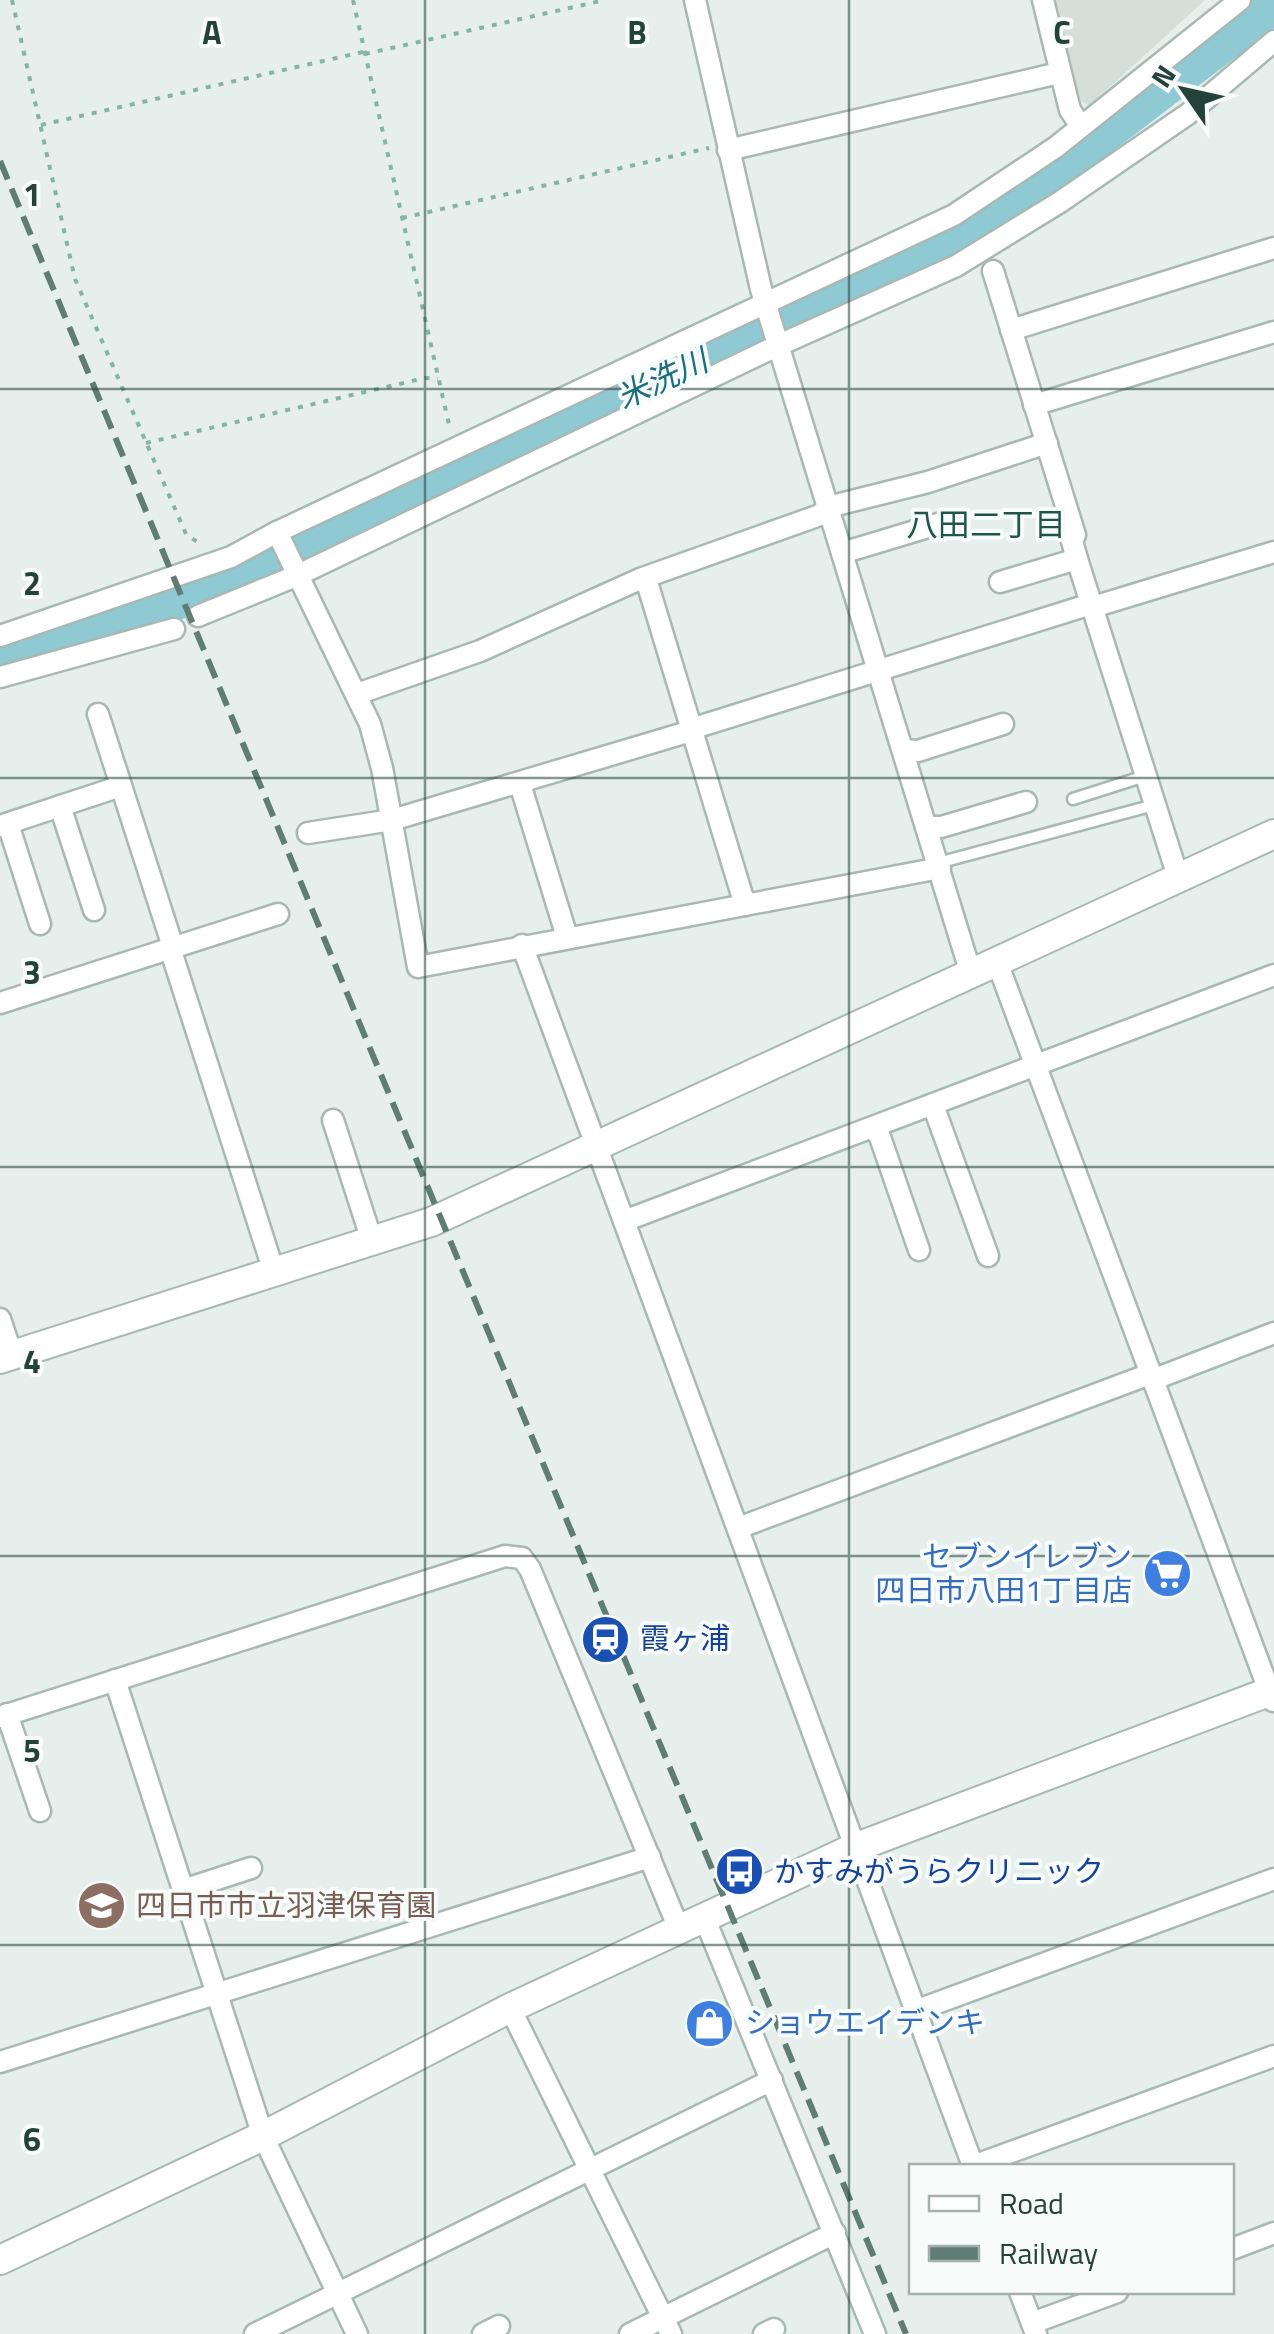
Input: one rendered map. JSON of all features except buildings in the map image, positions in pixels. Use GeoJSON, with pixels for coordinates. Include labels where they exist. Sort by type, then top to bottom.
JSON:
{"type":"FeatureCollection","features":[{"type":"Feature","properties":{"kind":"street"},"geometry":{"type":"LineString","coordinates":[[695,0],[767,305],[971,974]]}},
{"type":"Feature","properties":{"kind":"street"},"geometry":{"type":"LineString","coordinates":[[1044,0],[1070,110],[1080,126]]}},
{"type":"Feature","properties":{"kind":"street"},"geometry":{"type":"LineString","coordinates":[[0,636],[231,557],[954,216],[1056,147],[1240,0]]}},
{"type":"Feature","properties":{"kind":"street"},"geometry":{"type":"LineString","coordinates":[[198,616],[778,342],[956,266],[1060,202],[1188,114],[1274,41]]}},
{"type":"Feature","properties":{"kind":"street"},"geometry":{"type":"LineString","coordinates":[[727,147],[1060,74]]}},
{"type":"Feature","properties":{"kind":"street"},"geometry":{"type":"LineString","coordinates":[[1011,330],[1274,248]]}},
{"type":"Feature","properties":{"kind":"street"},"geometry":{"type":"LineString","coordinates":[[993,271],[1075,534],[1072,541],[1077,559],[1179,880]]}},
{"type":"Feature","properties":{"kind":"street"},"geometry":{"type":"LineString","coordinates":[[1034,406],[1274,332]]}},
{"type":"Feature","properties":{"kind":"street"},"geometry":{"type":"LineString","coordinates":[[357,694],[480,650],[646,579],[828,508],[928,482],[1046,443]]}},
{"type":"Feature","properties":{"kind":"street"},"geometry":{"type":"LineString","coordinates":[[842,553],[948,520]]}},
{"type":"Feature","properties":{"kind":"street"},"geometry":{"type":"LineString","coordinates":[[278,535],[357,694],[382,768],[418,967],[939,866]]}},
{"type":"Feature","properties":{"kind":"street"},"geometry":{"type":"LineString","coordinates":[[308,833],[392,820],[520,784],[1274,552]]}},
{"type":"Feature","properties":{"kind":"street"},"geometry":{"type":"LineString","coordinates":[[1000,582],[1077,559]]}},
{"type":"Feature","properties":{"kind":"street"},"geometry":{"type":"LineString","coordinates":[[646,579],[745,905]]}},
{"type":"Feature","properties":{"kind":"street"},"geometry":{"type":"LineString","coordinates":[[0,677],[174,629]]}},
{"type":"Feature","properties":{"kind":"street"},"geometry":{"type":"LineString","coordinates":[[98,714],[274,1272]]}},
{"type":"Feature","properties":{"kind":"street"},"geometry":{"type":"LineString","coordinates":[[903,750],[918,751],[1003,724]]}},
{"type":"Feature","properties":{"kind":"street"},"geometry":{"type":"LineString","coordinates":[[520,784],[567,938]]}},
{"type":"Feature","properties":{"kind":"street"},"geometry":{"type":"LineString","coordinates":[[40,924],[4,825],[121,786]]}},
{"type":"Feature","properties":{"kind":"street"},"geometry":{"type":"LineString","coordinates":[[927,827],[941,828],[1026,802]]}},
{"type":"Feature","properties":{"kind":"street"},"geometry":{"type":"LineString","coordinates":[[60,806],[94,910]]}},
{"type":"Feature","properties":{"kind":"street"},"geometry":{"type":"LineString","coordinates":[[0,1318],[6,1357],[431,1222],[1274,834]]}},
{"type":"Feature","properties":{"kind":"street"},"geometry":{"type":"LineString","coordinates":[[0,1003],[278,914]]}},
{"type":"Feature","properties":{"kind":"street"},"geometry":{"type":"LineString","coordinates":[[522,945],[972,2164]]}},
{"type":"Feature","properties":{"kind":"street"},"geometry":{"type":"LineString","coordinates":[[0,2260],[263,2136],[510,2008],[854,1848],[1272,1696],[998,962]]}},
{"type":"Feature","properties":{"kind":"street"},"geometry":{"type":"LineString","coordinates":[[624,1221],[1274,975]]}},
{"type":"Feature","properties":{"kind":"street"},"geometry":{"type":"LineString","coordinates":[[933,1105],[988,1256]]}},
{"type":"Feature","properties":{"kind":"street"},"geometry":{"type":"LineString","coordinates":[[333,1120],[372,1241]]}},
{"type":"Feature","properties":{"kind":"street"},"geometry":{"type":"LineString","coordinates":[[873,1127],[880,1137],[919,1250]]}},
{"type":"Feature","properties":{"kind":"street"},"geometry":{"type":"LineString","coordinates":[[738,1528],[1274,1333]]}},
{"type":"Feature","properties":{"kind":"street"},"geometry":{"type":"LineString","coordinates":[[40,1811],[4,1715],[505,1556],[522,1558],[530,1568],[650,1857],[692,1923],[772,2080],[874,2334]]}},
{"type":"Feature","properties":{"kind":"street"},"geometry":{"type":"LineString","coordinates":[[115,1680],[263,2136],[357,2334]]}},
{"type":"Feature","properties":{"kind":"street"},"geometry":{"type":"LineString","coordinates":[[0,2062],[650,1857]]}},
{"type":"Feature","properties":{"kind":"street"},"geometry":{"type":"LineString","coordinates":[[183,1890],[251,1868]]}},
{"type":"Feature","properties":{"kind":"street"},"geometry":{"type":"LineString","coordinates":[[915,2011],[1274,1878]]}},
{"type":"Feature","properties":{"kind":"street"},"geometry":{"type":"LineString","coordinates":[[510,2008],[668,2326]]}},
{"type":"Feature","properties":{"kind":"street"},"geometry":{"type":"LineString","coordinates":[[978,2164],[1274,2056]]}},
{"type":"Feature","properties":{"kind":"street"},"geometry":{"type":"LineString","coordinates":[[256,2334],[772,2080]]}},
{"type":"Feature","properties":{"kind":"street"},"geometry":{"type":"LineString","coordinates":[[630,2334],[668,2326],[835,2233]]}},
{"type":"Feature","properties":{"kind":"street"},"geometry":{"type":"LineString","coordinates":[[1234,2248],[1274,2233]]}},
{"type":"Feature","properties":{"kind":"street"},"geometry":{"type":"LineString","coordinates":[[1021,2294],[1034,2329],[1113,2294]]}},
{"type":"Feature","properties":{"kind":"lane"},"geometry":{"type":"LineString","coordinates":[[1073,799],[1144,776]]}},
{"type":"Feature","properties":{"kind":"lane"},"geometry":{"type":"LineString","coordinates":[[939,866],[1154,805]]}},
{"type":"Feature","properties":{"kind":"path"},"geometry":{"type":"LineString","coordinates":[[12,0],[75,279],[186,534],[205,546]]}},
{"type":"Feature","properties":{"kind":"path"},"geometry":{"type":"LineString","coordinates":[[353,0],[454,449]]}},
{"type":"Feature","properties":{"kind":"path"},"geometry":{"type":"LineString","coordinates":[[41,125],[605,0]]}},
{"type":"Feature","properties":{"kind":"path"},"geometry":{"type":"LineString","coordinates":[[402,218],[727,147]]}},
{"type":"Feature","properties":{"kind":"path"},"geometry":{"type":"LineString","coordinates":[[146,443],[425,378],[438,380]]}},
{"type":"Feature","properties":{"kind":"shaded area"},"geometry":{"type":"Polygon","coordinates":[[[1055,0],[1205,0],[1089,106],[1081,101],[1055,0]]]}},
{"type":"Feature","properties":{"kind":"waterway","name":"米洗川"},"geometry":{"type":"LineString","coordinates":[[0,660],[205,593],[943,247],[1023,198],[1274,6]]}},
{"type":"Feature","properties":{"kind":"railway"},"geometry":{"type":"LineString","coordinates":[[0,161],[906,2334]]}},
{"type":"Feature","properties":{"kind":"place","name":"セブンイレブン 四日市八田1丁目店"},"geometry":{"type":"Point","coordinates":[1167,1574]}},
{"type":"Feature","properties":{"kind":"place","name":"霞ヶ浦"},"geometry":{"type":"Point","coordinates":[605,1639]}},
{"type":"Feature","properties":{"kind":"place","name":"かすみがうらクリニック"},"geometry":{"type":"Point","coordinates":[739,1872]}},
{"type":"Feature","properties":{"kind":"place","name":"四日市市立羽津保育園"},"geometry":{"type":"Point","coordinates":[101,1906]}},
{"type":"Feature","properties":{"kind":"place","name":"ショウエイデンキ"},"geometry":{"type":"Point","coordinates":[710,2023]}},
{"type":"Feature","properties":{"kind":"district","name":"八田二丁目"},"geometry":{"type":"Point","coordinates":[986,525]}}]}
